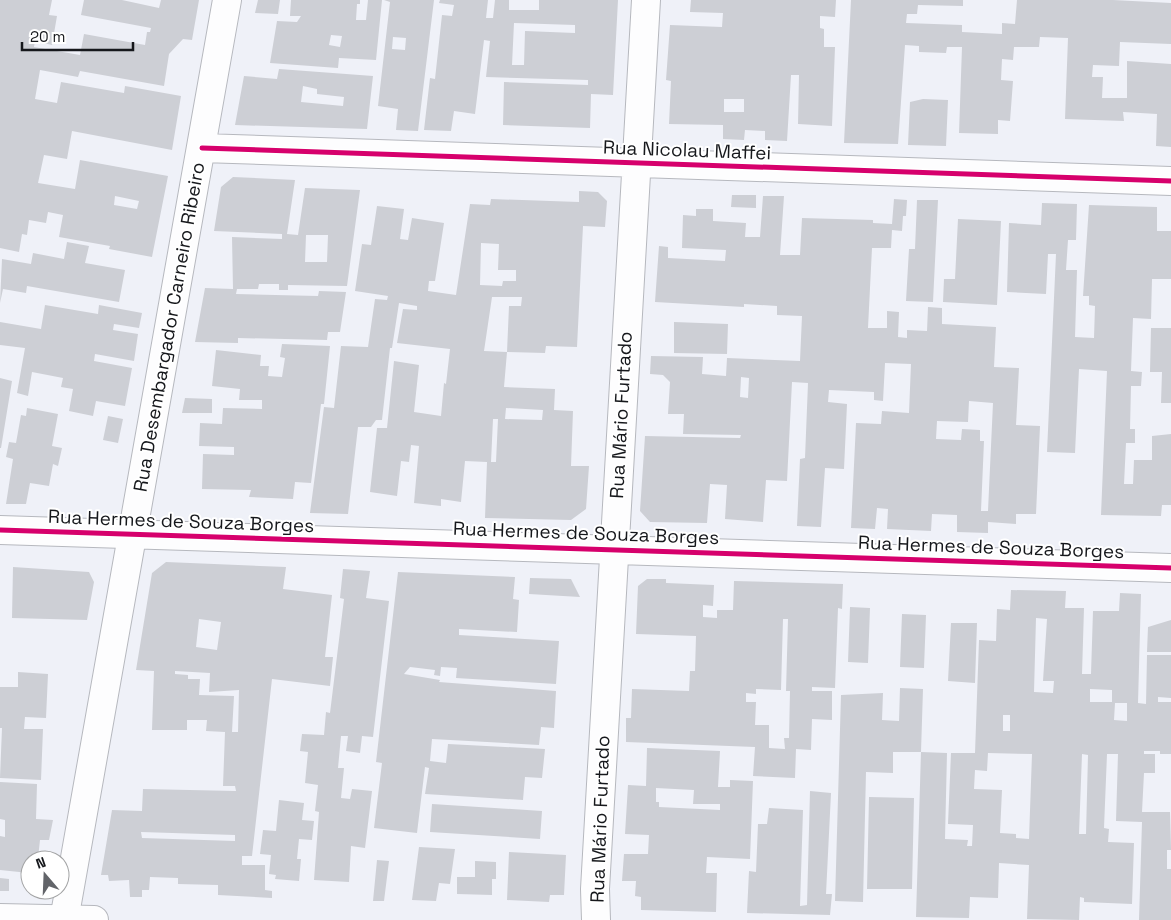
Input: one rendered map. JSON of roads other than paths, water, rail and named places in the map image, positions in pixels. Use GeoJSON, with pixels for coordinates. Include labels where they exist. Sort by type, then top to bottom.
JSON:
{"type":"FeatureCollection","features":[{"type":"Feature","properties":{"kind":"street","name":"Rua Desembargador Carneiro Ribeiro"},"geometry":{"type":"LineString","coordinates":[[64,920],[228,0]]}},
{"type":"Feature","properties":{"kind":"street","name":"Rua Mário Furtado"},"geometry":{"type":"LineString","coordinates":[[596,920],[595,889],[613,548],[646,0]]}},
{"type":"Feature","properties":{"kind":"street","name":"Rua Nicolau Maffei"},"geometry":{"type":"LineString","coordinates":[[202,148],[1171,181]]}},
{"type":"Feature","properties":{"kind":"street","name":"Rua Hermes de Souza Borges"},"geometry":{"type":"LineString","coordinates":[[0,530],[613,548],[1171,568]]}},
{"type":"Feature","properties":{"kind":"street"},"geometry":{"type":"LineString","coordinates":[[0,918],[94,920]]}}]}
